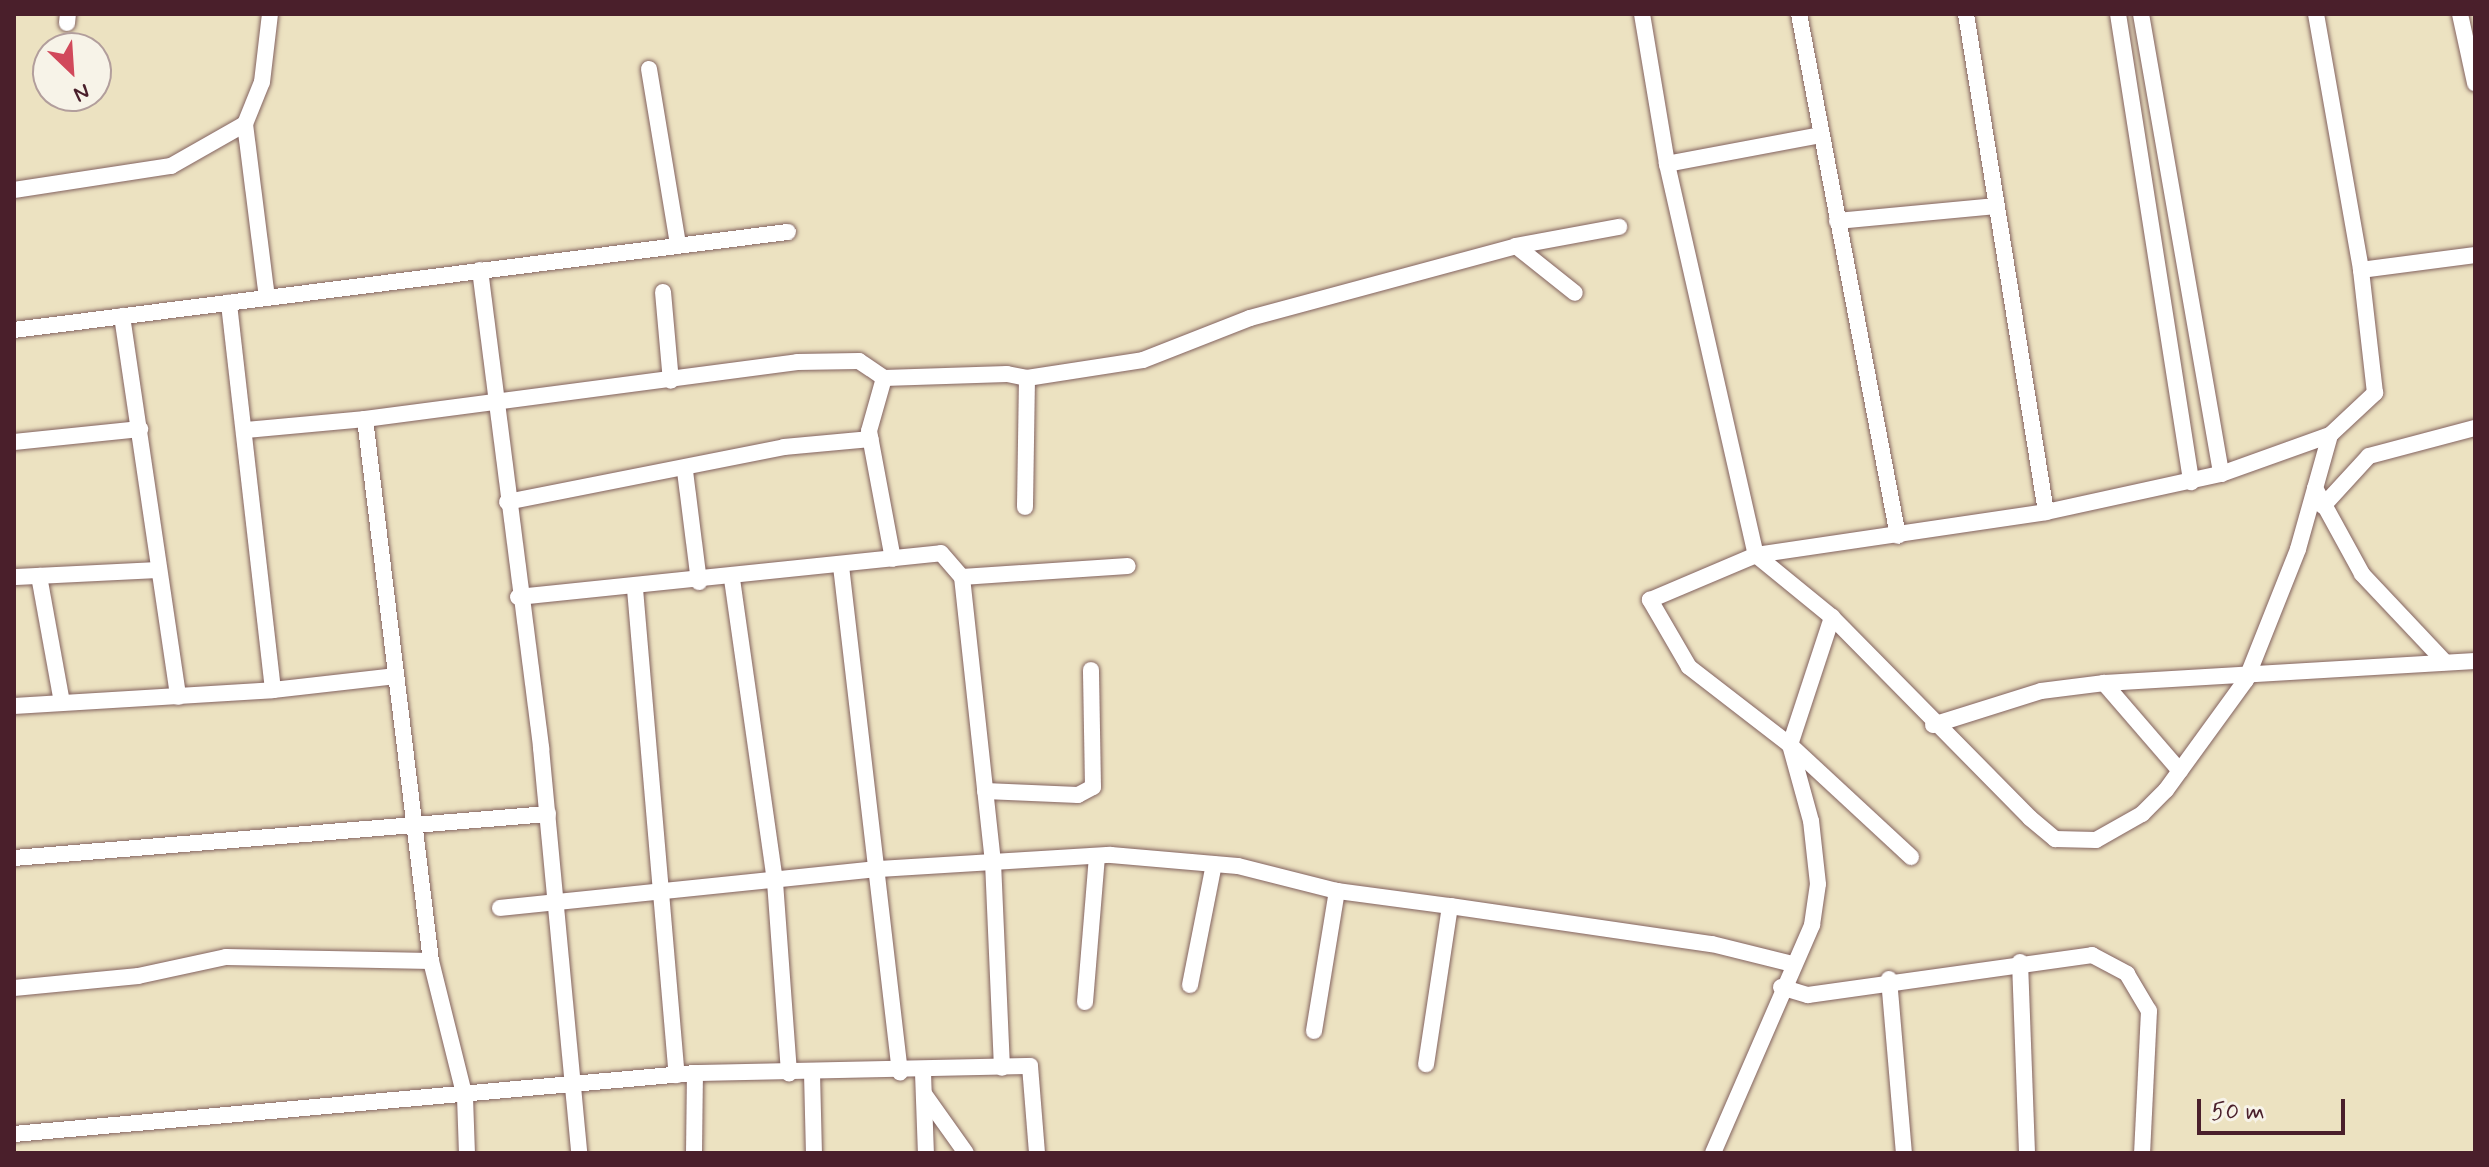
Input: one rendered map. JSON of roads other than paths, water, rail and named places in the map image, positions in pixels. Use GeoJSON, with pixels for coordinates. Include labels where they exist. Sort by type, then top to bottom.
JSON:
{"type":"FeatureCollection","features":[{"type":"Feature","properties":{"kind":"street"},"geometry":{"type":"LineString","coordinates":[[267,297],[245,124],[262,82],[270,14]]}},
{"type":"Feature","properties":{"kind":"street"},"geometry":{"type":"LineString","coordinates":[[1642,14],[1667,164],[1756,555],[1832,617],[1933,725],[2030,818],[2073,843],[2096,840],[2142,814],[2180,771],[2246,680],[2315,488],[2330,435]]}},
{"type":"Feature","properties":{"kind":"street"},"geometry":{"type":"LineString","coordinates":[[1799,14],[1898,536]]}},
{"type":"Feature","properties":{"kind":"street"},"geometry":{"type":"LineString","coordinates":[[1966,14],[2046,512]]}},
{"type":"Feature","properties":{"kind":"street"},"geometry":{"type":"LineString","coordinates":[[2118,14],[2191,482]]}},
{"type":"Feature","properties":{"kind":"street"},"geometry":{"type":"LineString","coordinates":[[2141,14],[2221,474]]}},
{"type":"Feature","properties":{"kind":"street"},"geometry":{"type":"LineString","coordinates":[[1911,857],[1790,745],[1689,667],[1650,600],[1756,555],[2046,512],[2191,482],[2330,435],[2375,393],[2361,270],[2316,14]]}},
{"type":"Feature","properties":{"kind":"street"},"geometry":{"type":"LineString","coordinates":[[2460,14],[2469,31],[2475,83]]}},
{"type":"Feature","properties":{"kind":"street"},"geometry":{"type":"LineString","coordinates":[[649,69],[678,244]]}},
{"type":"Feature","properties":{"kind":"street"},"geometry":{"type":"LineString","coordinates":[[14,190],[171,166],[245,124]]}},
{"type":"Feature","properties":{"kind":"street"},"geometry":{"type":"LineString","coordinates":[[1667,164],[1820,135]]}},
{"type":"Feature","properties":{"kind":"street"},"geometry":{"type":"LineString","coordinates":[[1837,221],[1996,206]]}},
{"type":"Feature","properties":{"kind":"street"},"geometry":{"type":"LineString","coordinates":[[246,430],[365,419],[500,398],[843,360],[873,366],[884,378],[1027,378],[1143,360],[1250,318],[1516,246],[1619,227]]}},
{"type":"Feature","properties":{"kind":"street"},"geometry":{"type":"LineString","coordinates":[[14,330],[788,232]]}},
{"type":"Feature","properties":{"kind":"street"},"geometry":{"type":"LineString","coordinates":[[1516,246],[1575,293]]}},
{"type":"Feature","properties":{"kind":"street"},"geometry":{"type":"LineString","coordinates":[[2361,270],[2475,255]]}},
{"type":"Feature","properties":{"kind":"street"},"geometry":{"type":"LineString","coordinates":[[480,270],[500,398],[507,502],[548,814],[579,1153]]}},
{"type":"Feature","properties":{"kind":"street"},"geometry":{"type":"LineString","coordinates":[[663,292],[671,381]]}},
{"type":"Feature","properties":{"kind":"street"},"geometry":{"type":"LineString","coordinates":[[229,302],[246,430],[273,690]]}},
{"type":"Feature","properties":{"kind":"street"},"geometry":{"type":"LineString","coordinates":[[122,316],[140,429],[155,570],[178,697]]}},
{"type":"Feature","properties":{"kind":"street"},"geometry":{"type":"LineString","coordinates":[[884,378],[871,439],[893,559]]}},
{"type":"Feature","properties":{"kind":"street"},"geometry":{"type":"LineString","coordinates":[[1025,507],[1027,378]]}},
{"type":"Feature","properties":{"kind":"street"},"geometry":{"type":"LineString","coordinates":[[365,419],[431,961],[465,1097],[467,1153]]}},
{"type":"Feature","properties":{"kind":"street"},"geometry":{"type":"LineString","coordinates":[[2323,506],[2369,456],[2475,428]]}},
{"type":"Feature","properties":{"kind":"street"},"geometry":{"type":"LineString","coordinates":[[14,442],[140,429]]}},
{"type":"Feature","properties":{"kind":"street"},"geometry":{"type":"LineString","coordinates":[[507,502],[685,471],[784,447],[871,439]]}},
{"type":"Feature","properties":{"kind":"street"},"geometry":{"type":"LineString","coordinates":[[685,471],[699,582]]}},
{"type":"Feature","properties":{"kind":"street"},"geometry":{"type":"LineString","coordinates":[[2315,488],[2362,574],[2445,662]]}},
{"type":"Feature","properties":{"kind":"street"},"geometry":{"type":"LineString","coordinates":[[518,597],[732,579],[941,553],[962,577],[993,862],[1002,1068]]}},
{"type":"Feature","properties":{"kind":"street"},"geometry":{"type":"LineString","coordinates":[[841,566],[879,869],[900,1073]]}},
{"type":"Feature","properties":{"kind":"street"},"geometry":{"type":"LineString","coordinates":[[962,577],[1128,566]]}},
{"type":"Feature","properties":{"kind":"street"},"geometry":{"type":"LineString","coordinates":[[14,577],[155,570]]}},
{"type":"Feature","properties":{"kind":"street"},"geometry":{"type":"LineString","coordinates":[[39,576],[62,702]]}},
{"type":"Feature","properties":{"kind":"street"},"geometry":{"type":"LineString","coordinates":[[732,579],[775,882],[789,1073]]}},
{"type":"Feature","properties":{"kind":"street"},"geometry":{"type":"LineString","coordinates":[[635,589],[664,892],[677,1075]]}},
{"type":"Feature","properties":{"kind":"street"},"geometry":{"type":"LineString","coordinates":[[1713,1153],[1781,987],[1812,925],[1818,884],[1790,745],[1832,617]]}},
{"type":"Feature","properties":{"kind":"street"},"geometry":{"type":"LineString","coordinates":[[1933,725],[2041,691],[2104,683],[2246,680],[2475,661]]}},
{"type":"Feature","properties":{"kind":"street"},"geometry":{"type":"LineString","coordinates":[[985,791],[1078,795],[1093,787],[1091,670]]}},
{"type":"Feature","properties":{"kind":"street"},"geometry":{"type":"LineString","coordinates":[[14,706],[273,690],[396,676]]}},
{"type":"Feature","properties":{"kind":"street"},"geometry":{"type":"LineString","coordinates":[[2104,683],[2180,771]]}},
{"type":"Feature","properties":{"kind":"street"},"geometry":{"type":"LineString","coordinates":[[14,858],[548,814]]}},
{"type":"Feature","properties":{"kind":"street"},"geometry":{"type":"LineString","coordinates":[[500,908],[879,869],[1097,856],[1214,864],[1337,891],[1712,944],[1792,964]]}},
{"type":"Feature","properties":{"kind":"street"},"geometry":{"type":"LineString","coordinates":[[1085,1002],[1097,856]]}},
{"type":"Feature","properties":{"kind":"street"},"geometry":{"type":"LineString","coordinates":[[1190,985],[1214,864]]}},
{"type":"Feature","properties":{"kind":"street"},"geometry":{"type":"LineString","coordinates":[[1314,1031],[1337,891]]}},
{"type":"Feature","properties":{"kind":"street"},"geometry":{"type":"LineString","coordinates":[[1426,1064],[1450,906]]}},
{"type":"Feature","properties":{"kind":"street"},"geometry":{"type":"LineString","coordinates":[[1781,987],[1808,995],[1889,979],[2092,955],[2127,974],[2141,990],[2149,1011],[2142,1153]]}},
{"type":"Feature","properties":{"kind":"street"},"geometry":{"type":"LineString","coordinates":[[14,988],[138,976],[226,957],[431,961]]}},
{"type":"Feature","properties":{"kind":"street"},"geometry":{"type":"LineString","coordinates":[[2020,962],[2027,1153]]}},
{"type":"Feature","properties":{"kind":"street"},"geometry":{"type":"LineString","coordinates":[[1889,979],[1904,1153]]}},
{"type":"Feature","properties":{"kind":"street"},"geometry":{"type":"LineString","coordinates":[[14,1134],[465,1097],[695,1073],[923,1073],[1030,1066],[1037,1153]]}},
{"type":"Feature","properties":{"kind":"street"},"geometry":{"type":"LineString","coordinates":[[694,1153],[695,1073]]}},
{"type":"Feature","properties":{"kind":"street"},"geometry":{"type":"LineString","coordinates":[[812,1073],[814,1153]]}},
{"type":"Feature","properties":{"kind":"street"},"geometry":{"type":"LineString","coordinates":[[923,1073],[926,1153]]}},
{"type":"Feature","properties":{"kind":"street"},"geometry":{"type":"LineString","coordinates":[[924,1094],[966,1153]]}}]}
